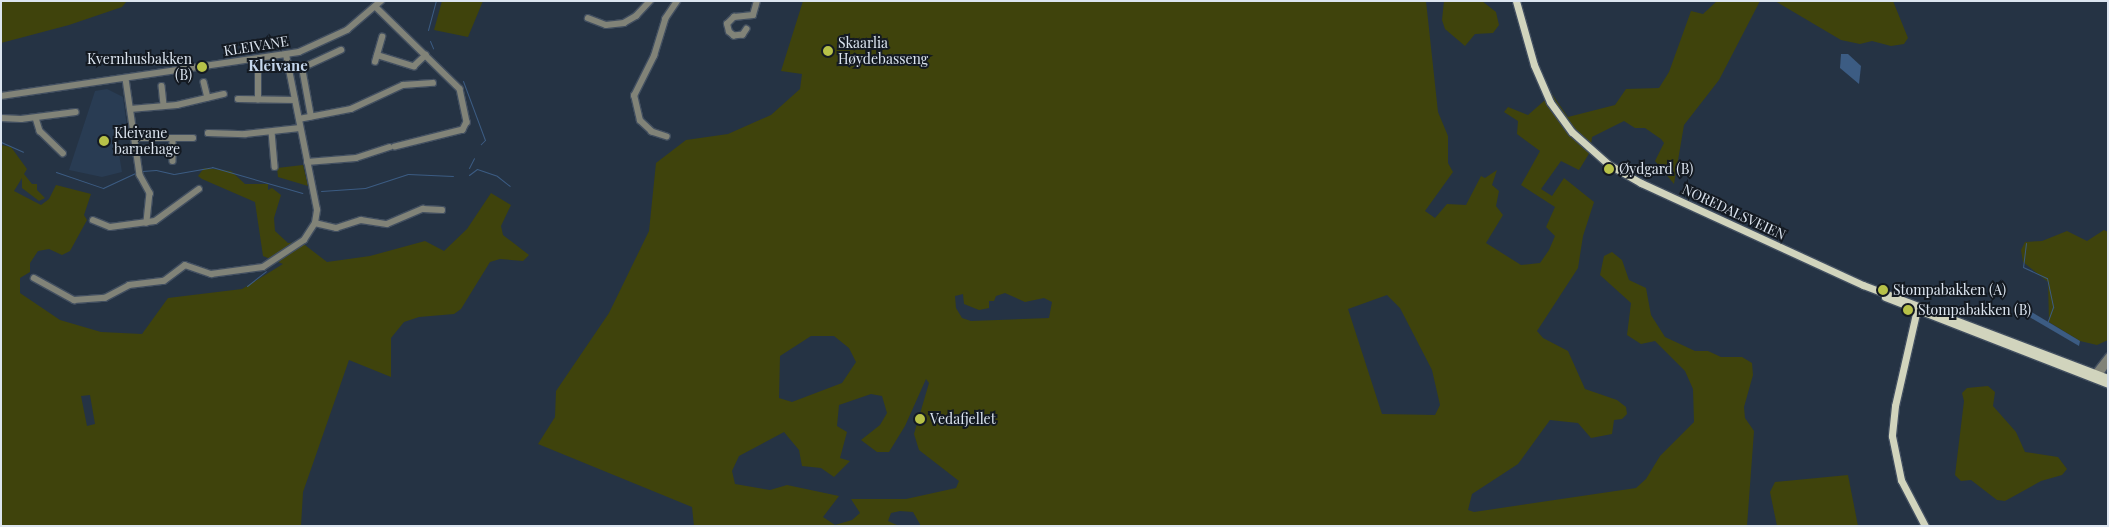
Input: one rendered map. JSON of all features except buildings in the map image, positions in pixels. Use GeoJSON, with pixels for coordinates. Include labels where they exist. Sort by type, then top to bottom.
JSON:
{"type":"FeatureCollection","features":[{"type":"Feature","properties":{"kind":"main road","name":"NOREDALSVEIEN"},"geometry":{"type":"LineString","coordinates":[[1516,1],[1545,91],[1572,132],[1599,158],[1641,183],[1919,310],[2096,376],[2108,378]]}},
{"type":"Feature","properties":{"kind":"main road"},"geometry":{"type":"LineString","coordinates":[[1919,310],[1910,337],[1895,406],[1892,436],[1901,480],[1925,526]]}},
{"type":"Feature","properties":{"kind":"main road","name":"NOREDALSVEIEN"},"geometry":{"type":"LineString","coordinates":[[2096,376],[2108,384]]}},
{"type":"Feature","properties":{"kind":"street","name":"KLEIVANE"},"geometry":{"type":"LineString","coordinates":[[1,96],[286,55],[332,39],[376,7],[381,1]]}},
{"type":"Feature","properties":{"kind":"street"},"geometry":{"type":"LineString","coordinates":[[588,18],[606,25],[624,23],[640,13],[650,1]]}},
{"type":"Feature","properties":{"kind":"street"},"geometry":{"type":"LineString","coordinates":[[667,137],[652,132],[640,121],[634,96],[654,56],[665,19],[676,1]]}},
{"type":"Feature","properties":{"kind":"street"},"geometry":{"type":"LineString","coordinates":[[747,28],[743,35],[734,36],[729,32],[727,24],[734,17],[753,15],[757,1]]}},
{"type":"Feature","properties":{"kind":"street"},"geometry":{"type":"LineString","coordinates":[[307,162],[356,158],[392,147],[463,130],[467,125],[460,89],[376,7]]}},
{"type":"Feature","properties":{"kind":"street"},"geometry":{"type":"LineString","coordinates":[[376,62],[382,37]]}},
{"type":"Feature","properties":{"kind":"street"},"geometry":{"type":"LineString","coordinates":[[311,117],[299,67],[341,50]]}},
{"type":"Feature","properties":{"kind":"street"},"geometry":{"type":"LineString","coordinates":[[34,278],[74,300],[105,298],[128,285],[164,281],[184,265],[211,274],[263,267],[304,240],[315,223],[316,206],[286,55]]}},
{"type":"Feature","properties":{"kind":"street"},"geometry":{"type":"LineString","coordinates":[[377,55],[414,66],[426,55]]}},
{"type":"Feature","properties":{"kind":"street"},"geometry":{"type":"LineString","coordinates":[[258,74],[258,100]]}},
{"type":"Feature","properties":{"kind":"street"},"geometry":{"type":"LineString","coordinates":[[126,79],[141,181],[150,194],[146,223]]}},
{"type":"Feature","properties":{"kind":"street"},"geometry":{"type":"LineString","coordinates":[[204,82],[208,98]]}},
{"type":"Feature","properties":{"kind":"street"},"geometry":{"type":"LineString","coordinates":[[299,119],[351,110],[403,85],[433,83]]}},
{"type":"Feature","properties":{"kind":"street"},"geometry":{"type":"LineString","coordinates":[[162,86],[164,106]]}},
{"type":"Feature","properties":{"kind":"street"},"geometry":{"type":"LineString","coordinates":[[130,109],[164,106],[224,94]]}},
{"type":"Feature","properties":{"kind":"street"},"geometry":{"type":"LineString","coordinates":[[238,99],[295,100]]}},
{"type":"Feature","properties":{"kind":"street"},"geometry":{"type":"LineString","coordinates":[[1,118],[36,118],[76,112]]}},
{"type":"Feature","properties":{"kind":"street"},"geometry":{"type":"LineString","coordinates":[[36,118],[40,131],[63,153]]}},
{"type":"Feature","properties":{"kind":"street"},"geometry":{"type":"LineString","coordinates":[[208,132],[272,132],[300,128]]}},
{"type":"Feature","properties":{"kind":"street"},"geometry":{"type":"LineString","coordinates":[[272,132],[275,167]]}},
{"type":"Feature","properties":{"kind":"street"},"geometry":{"type":"LineString","coordinates":[[134,138],[193,138]]}},
{"type":"Feature","properties":{"kind":"street"},"geometry":{"type":"LineString","coordinates":[[173,138],[173,161]]}},
{"type":"Feature","properties":{"kind":"street"},"geometry":{"type":"LineString","coordinates":[[93,220],[110,227],[146,223],[166,216],[199,189]]}},
{"type":"Feature","properties":{"kind":"street"},"geometry":{"type":"LineString","coordinates":[[315,223],[336,228],[366,220],[387,224],[423,209],[442,210]]}},
{"type":"Feature","properties":{"kind":"street"},"geometry":{"type":"LineString","coordinates":[[2096,376],[2108,357]]}},
{"type":"Feature","properties":{"kind":"street"},"geometry":{"type":"LineString","coordinates":[[2096,376],[2108,362]]}},
{"type":"Feature","properties":{"kind":"shaded area"},"geometry":{"type":"Polygon","coordinates":[[[1841,54],[1848,54],[1861,66],[1859,84],[1840,68],[1841,54]]]}},
{"type":"Feature","properties":{"kind":"shaded area"},"geometry":{"type":"Polygon","coordinates":[[[107,89],[123,97],[127,127],[115,130],[122,172],[102,177],[69,170],[95,91],[107,89]]]}},
{"type":"Feature","properties":{"kind":"shaded area"},"geometry":{"type":"Polygon","coordinates":[[[2030,311],[2080,341],[2079,346],[2031,318],[2028,315],[2030,311]]]}},
{"type":"Feature","properties":{"kind":"green space"},"geometry":{"type":"Polygon","coordinates":[[[1,1],[127,1],[122,7],[69,25],[1,43],[1,1]]]}},
{"type":"Feature","properties":{"kind":"green space"},"geometry":{"type":"Polygon","coordinates":[[[442,1],[483,1],[468,37],[434,30],[442,1]]]}},
{"type":"Feature","properties":{"kind":"green space"},"geometry":{"type":"Polygon","coordinates":[[[803,1],[1426,1],[1438,112],[1448,136],[1448,163],[1453,172],[1425,211],[1435,218],[1447,204],[1466,205],[1481,176],[1485,178],[1497,170],[1492,185],[1499,191],[1496,206],[1503,215],[1486,243],[1521,265],[1540,263],[1549,250],[1555,236],[1546,227],[1555,207],[1521,185],[1540,151],[1517,134],[1518,121],[1504,112],[1508,107],[1528,115],[1552,94],[1568,117],[1615,105],[1626,89],[1659,88],[1669,72],[1691,11],[1703,14],[1717,1],[1760,1],[1719,80],[1684,125],[1674,184],[1655,161],[1664,143],[1661,139],[1645,128],[1635,128],[1624,121],[1592,137],[1590,152],[1579,170],[1561,161],[1541,189],[1552,196],[1564,178],[1594,202],[1583,236],[1578,268],[1537,331],[1543,338],[1568,351],[1585,389],[1617,400],[1626,407],[1627,414],[1622,419],[1614,420],[1612,434],[1591,438],[1578,423],[1550,420],[1518,464],[1472,494],[1468,510],[1474,512],[1636,488],[1646,479],[1660,456],[1694,422],[1693,389],[1685,371],[1655,341],[1641,344],[1627,335],[1631,303],[1600,275],[1604,256],[1612,252],[1622,260],[1629,280],[1646,288],[1651,315],[1665,337],[1695,351],[1708,351],[1721,357],[1742,357],[1752,363],[1753,375],[1744,407],[1745,418],[1754,431],[1747,526],[921,526],[913,512],[900,511],[891,513],[888,521],[899,526],[694,526],[692,507],[538,444],[555,417],[556,391],[609,313],[649,231],[656,163],[686,140],[728,134],[771,115],[800,89],[802,74],[781,71],[803,1]],[[1005,293],[996,296],[994,301],[989,301],[989,308],[979,310],[964,304],[963,294],[955,296],[956,308],[962,318],[971,321],[1049,318],[1052,302],[1044,298],[1025,302],[1005,293]],[[1387,295],[1348,309],[1382,414],[1435,415],[1440,405],[1432,370],[1400,308],[1387,295]],[[811,336],[780,356],[779,398],[792,402],[842,383],[856,362],[849,348],[834,336],[811,336]],[[926,379],[905,426],[889,452],[877,452],[861,440],[880,425],[887,413],[882,396],[871,394],[839,405],[837,426],[847,432],[840,458],[850,461],[834,477],[821,468],[802,466],[799,450],[784,432],[739,456],[732,471],[735,484],[770,490],[787,485],[839,496],[823,517],[835,525],[852,520],[860,513],[851,499],[906,499],[956,488],[959,481],[919,450],[914,434],[929,383],[926,379]]]}},
{"type":"Feature","properties":{"kind":"green space"},"geometry":{"type":"Polygon","coordinates":[[[1444,1],[1482,1],[1496,12],[1499,25],[1493,33],[1475,34],[1465,46],[1445,29],[1442,20],[1444,1]]]}},
{"type":"Feature","properties":{"kind":"green space"},"geometry":{"type":"Polygon","coordinates":[[[1775,1],[1893,1],[1908,38],[1904,44],[1891,46],[1872,41],[1860,44],[1841,40],[1775,1]]]}},
{"type":"Feature","properties":{"kind":"green space"},"geometry":{"type":"Polygon","coordinates":[[[1,145],[11,147],[27,169],[24,174],[32,184],[37,184],[37,190],[45,198],[39,201],[22,188],[22,178],[14,191],[41,205],[49,199],[56,185],[91,194],[84,215],[87,220],[70,251],[62,255],[49,249],[38,251],[30,263],[30,272],[20,278],[20,293],[60,320],[101,332],[142,334],[168,298],[242,289],[283,264],[263,256],[255,202],[202,179],[198,176],[204,168],[231,171],[245,184],[268,184],[268,190],[272,188],[281,195],[274,218],[275,231],[288,243],[301,242],[327,262],[370,256],[425,241],[444,251],[467,229],[491,193],[511,205],[501,226],[503,235],[529,255],[523,261],[500,259],[490,262],[461,309],[454,314],[419,317],[404,322],[391,338],[391,377],[349,360],[303,492],[301,526],[1,526],[1,145]],[[90,395],[81,396],[87,426],[95,424],[90,395]]]}},
{"type":"Feature","properties":{"kind":"green space"},"geometry":{"type":"Polygon","coordinates":[[[303,165],[308,186],[278,177],[277,168],[303,165]]]}},
{"type":"Feature","properties":{"kind":"green space"},"geometry":{"type":"Polygon","coordinates":[[[2104,230],[2108,232],[2108,340],[2097,345],[2080,341],[2049,322],[2048,282],[2023,262],[2021,250],[2025,242],[2042,241],[2067,231],[2087,241],[2104,230]]]}},
{"type":"Feature","properties":{"kind":"green space"},"geometry":{"type":"Polygon","coordinates":[[[1988,386],[1995,392],[1993,406],[2016,432],[2025,452],[2058,457],[2067,469],[2062,475],[2041,481],[2005,501],[1997,500],[1971,480],[1961,481],[1955,475],[1964,401],[1962,393],[1967,388],[1988,386]]]}},
{"type":"Feature","properties":{"kind":"green space"},"geometry":{"type":"Polygon","coordinates":[[[1848,475],[1858,526],[1777,526],[1770,492],[1775,482],[1848,475]]]}},
{"type":"Feature","properties":{"kind":"waterway"},"geometry":{"type":"LineString","coordinates":[[428,30],[436,1]]}},
{"type":"Feature","properties":{"kind":"waterway"},"geometry":{"type":"LineString","coordinates":[[430,41],[433,48]]}},
{"type":"Feature","properties":{"kind":"waterway"},"geometry":{"type":"LineString","coordinates":[[463,81],[485,140],[481,144]]}},
{"type":"Feature","properties":{"kind":"waterway"},"geometry":{"type":"LineString","coordinates":[[1,142],[23,152]]}},
{"type":"Feature","properties":{"kind":"waterway"},"geometry":{"type":"LineString","coordinates":[[469,168],[474,158]]}},
{"type":"Feature","properties":{"kind":"waterway"},"geometry":{"type":"LineString","coordinates":[[142,171],[156,170],[174,174],[212,167],[302,193]]}},
{"type":"Feature","properties":{"kind":"waterway"},"geometry":{"type":"LineString","coordinates":[[469,175],[477,169],[497,176],[510,186]]}},
{"type":"Feature","properties":{"kind":"waterway"},"geometry":{"type":"LineString","coordinates":[[56,172],[103,188],[138,172]]}},
{"type":"Feature","properties":{"kind":"waterway"},"geometry":{"type":"LineString","coordinates":[[321,191],[365,188],[408,174],[453,176]]}},
{"type":"Feature","properties":{"kind":"waterway"},"geometry":{"type":"LineString","coordinates":[[2026,243],[2023,267],[2047,278],[2053,307],[2048,321]]}},
{"type":"Feature","properties":{"kind":"waterway"},"geometry":{"type":"LineString","coordinates":[[247,286],[266,271]]}},
{"type":"Feature","properties":{"kind":"place","name":"Skaarlia Høydebasseng"},"geometry":{"type":"Point","coordinates":[828,51]}},
{"type":"Feature","properties":{"kind":"place","name":"Kvernhusbakken (B)"},"geometry":{"type":"Point","coordinates":[202,67]}},
{"type":"Feature","properties":{"kind":"place","name":"Kleivane barnehage"},"geometry":{"type":"Point","coordinates":[104,141]}},
{"type":"Feature","properties":{"kind":"place","name":"Øydgard (B)"},"geometry":{"type":"Point","coordinates":[1609,169]}},
{"type":"Feature","properties":{"kind":"place","name":"Stompabakken (A)"},"geometry":{"type":"Point","coordinates":[1883,290]}},
{"type":"Feature","properties":{"kind":"place","name":"Stompabakken (B)"},"geometry":{"type":"Point","coordinates":[1908,310]}},
{"type":"Feature","properties":{"kind":"place","name":"Vedafjellet"},"geometry":{"type":"Point","coordinates":[920,419]}},
{"type":"Feature","properties":{"kind":"district","name":"Kleivane"},"geometry":{"type":"Point","coordinates":[278,66]}}]}
